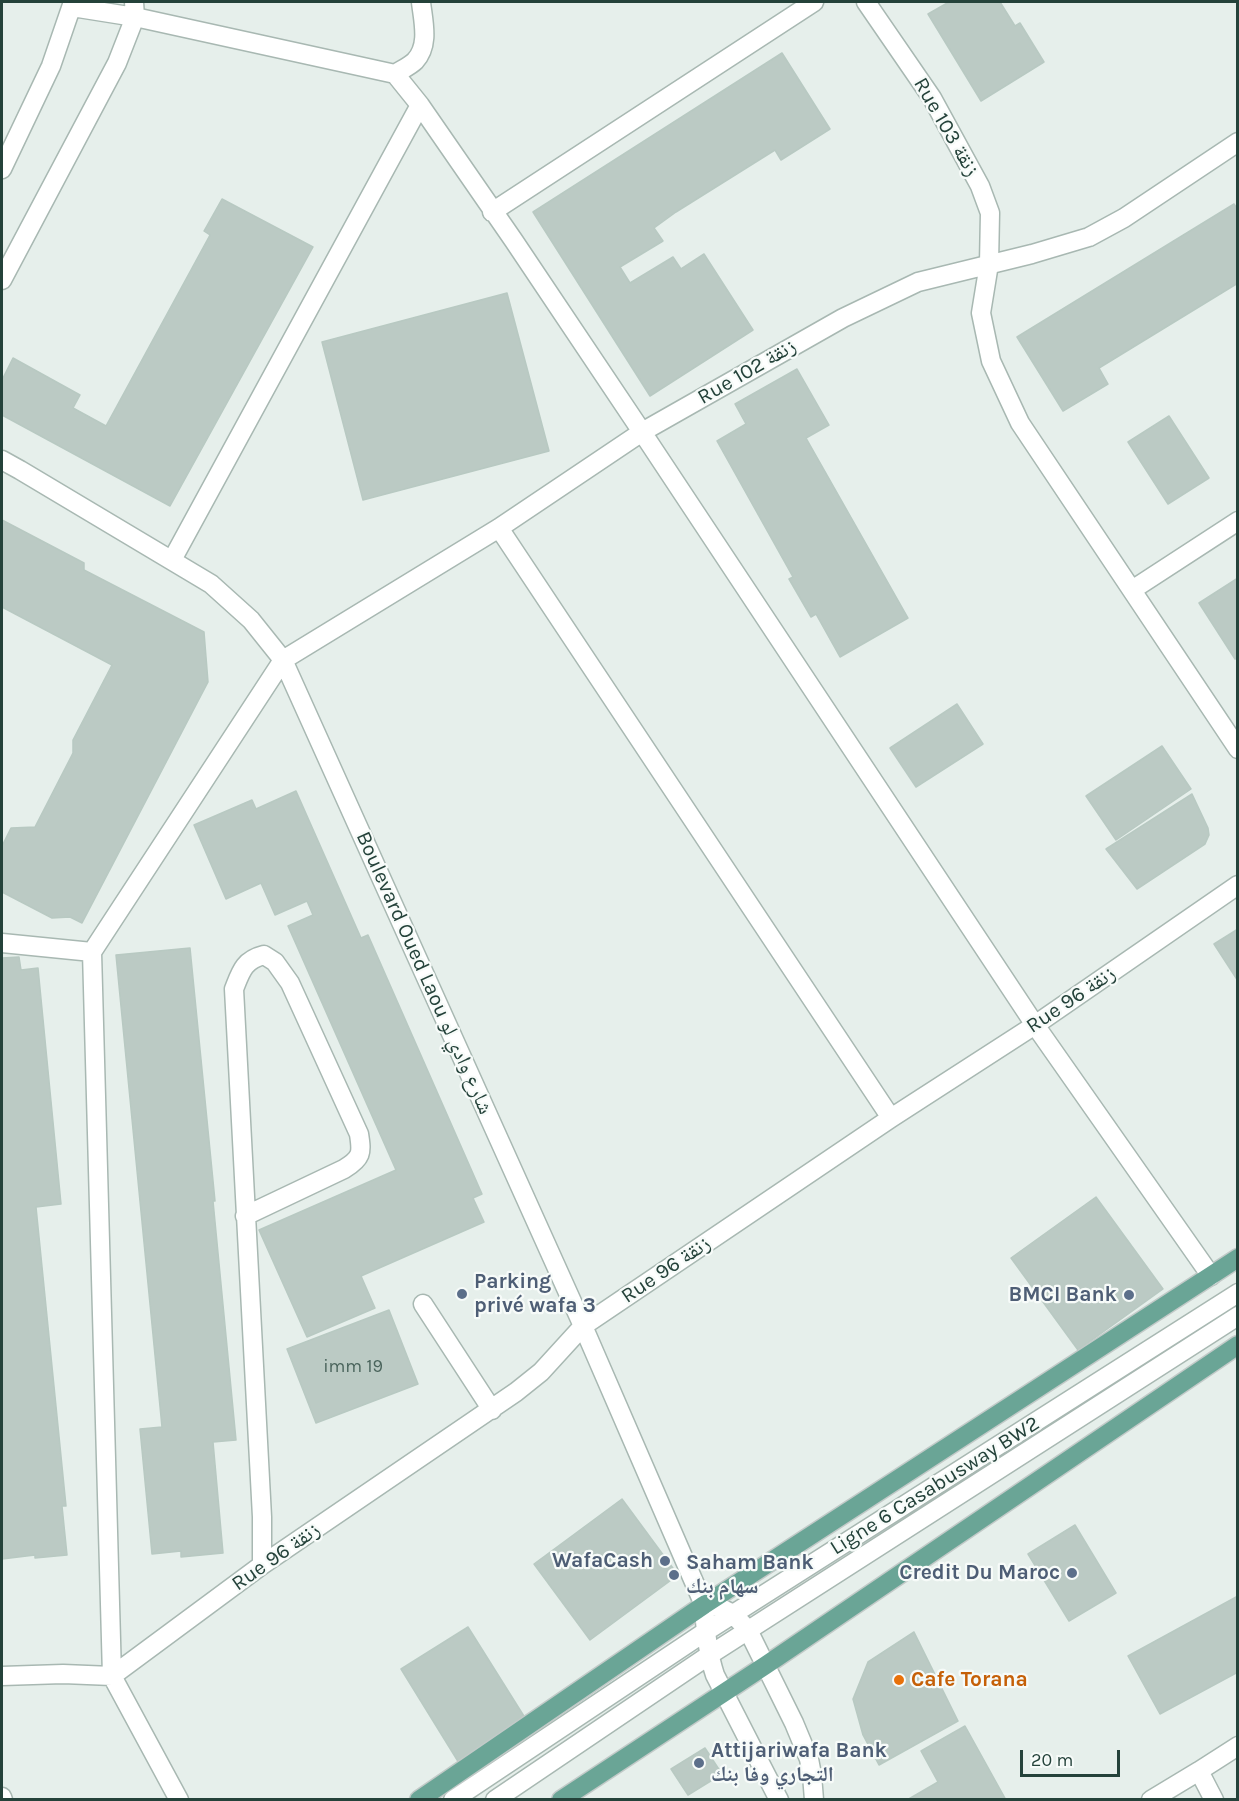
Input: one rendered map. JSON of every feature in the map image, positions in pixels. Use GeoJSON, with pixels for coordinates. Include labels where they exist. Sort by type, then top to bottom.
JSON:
{"type":"FeatureCollection","features":[{"type":"Feature","properties":{"kind":"main road"},"geometry":{"type":"LineString","coordinates":[[419,1800],[704,1605],[1238,1258]]}},
{"type":"Feature","properties":{"kind":"main road"},"geometry":{"type":"LineString","coordinates":[[561,1800],[766,1665],[1238,1345]]}},
{"type":"Feature","properties":{"kind":"street"},"geometry":{"type":"LineString","coordinates":[[395,74],[414,62],[422,51],[424,33],[421,2]]}},
{"type":"Feature","properties":{"kind":"street"},"geometry":{"type":"LineString","coordinates":[[492,212],[814,2]]}},
{"type":"Feature","properties":{"kind":"street","name":"Rue 103 زنقة"},"geometry":{"type":"LineString","coordinates":[[866,2],[933,98],[980,186],[990,213],[989,264],[981,313],[991,361],[1020,423],[1238,749]]}},
{"type":"Feature","properties":{"kind":"street"},"geometry":{"type":"LineString","coordinates":[[2,169],[51,66],[73,4],[134,9],[395,74],[420,105],[514,241],[1035,1025],[1211,1276]]}},
{"type":"Feature","properties":{"kind":"street"},"geometry":{"type":"LineString","coordinates":[[2,280],[117,63],[134,9]]}},
{"type":"Feature","properties":{"kind":"street"},"geometry":{"type":"LineString","coordinates":[[172,560],[420,105]]}},
{"type":"Feature","properties":{"kind":"street","name":"Rue 102 زنقة"},"geometry":{"type":"LineString","coordinates":[[283,660],[499,528],[642,432],[843,318],[918,282],[1032,254],[1089,237],[1124,218],[1238,142]]}},
{"type":"Feature","properties":{"kind":"street","name":"Boulevard Oued Laou شارع وادي لو"},"geometry":{"type":"LineString","coordinates":[[2,460],[211,584],[251,620],[283,660],[583,1326],[704,1605],[708,1656],[724,1693],[779,1800]]}},
{"type":"Feature","properties":{"kind":"street"},"geometry":{"type":"LineString","coordinates":[[1132,590],[1238,520]]}},
{"type":"Feature","properties":{"kind":"street"},"geometry":{"type":"LineString","coordinates":[[499,528],[891,1118]]}},
{"type":"Feature","properties":{"kind":"street"},"geometry":{"type":"LineString","coordinates":[[179,1800],[112,1676],[92,952],[283,660]]}},
{"type":"Feature","properties":{"kind":"street","name":"Rue 96 زنقة"},"geometry":{"type":"LineString","coordinates":[[112,1676],[262,1565],[492,1410],[541,1372],[583,1326],[891,1118],[1035,1025],[1238,885]]}},
{"type":"Feature","properties":{"kind":"street"},"geometry":{"type":"LineString","coordinates":[[2,943],[92,952]]}},
{"type":"Feature","properties":{"kind":"street"},"geometry":{"type":"LineString","coordinates":[[245,1216],[344,1169],[354,1163],[362,1150],[360,1134],[290,983],[275,962],[264,955],[254,958],[245,965],[234,989],[245,1216],[262,1517],[262,1565]]}},
{"type":"Feature","properties":{"kind":"street","name":"Ligne 6 Casabusway BW2"},"geometry":{"type":"LineString","coordinates":[[453,1800],[705,1632],[1238,1293]]}},
{"type":"Feature","properties":{"kind":"street"},"geometry":{"type":"LineString","coordinates":[[423,1304],[492,1410]]}},
{"type":"Feature","properties":{"kind":"street","name":"Ligne 6 Casabusway BW2"},"geometry":{"type":"LineString","coordinates":[[495,1800],[708,1656],[1238,1316]]}},
{"type":"Feature","properties":{"kind":"street"},"geometry":{"type":"LineString","coordinates":[[704,1605],[719,1607],[733,1614],[748,1630],[794,1723],[808,1759],[814,1800]]}},
{"type":"Feature","properties":{"kind":"street"},"geometry":{"type":"LineString","coordinates":[[2,1676],[63,1674],[112,1676]]}},
{"type":"Feature","properties":{"kind":"street"},"geometry":{"type":"LineString","coordinates":[[1151,1800],[1238,1746]]}},
{"type":"Feature","properties":{"kind":"street"},"geometry":{"type":"LineString","coordinates":[[1199,1772],[1214,1800]]}},
{"type":"Feature","properties":{"kind":"building"},"geometry":{"type":"Polygon","coordinates":[[[949,2],[1000,2],[1015,26],[1020,23],[1044,62],[981,101],[928,14],[949,2]]]}},
{"type":"Feature","properties":{"kind":"building"},"geometry":{"type":"Polygon","coordinates":[[[782,53],[830,129],[781,160],[775,150],[676,212],[654,228],[663,241],[620,267],[630,283],[673,257],[681,269],[704,254],[753,330],[650,396],[533,212],[782,53]]]}},
{"type":"Feature","properties":{"kind":"building"},"geometry":{"type":"Polygon","coordinates":[[[222,199],[313,247],[170,506],[2,415],[2,380],[13,358],[80,395],[73,408],[106,426],[210,235],[204,231],[222,199]]]}},
{"type":"Feature","properties":{"kind":"building"},"geometry":{"type":"Polygon","coordinates":[[[1234,204],[1238,210],[1238,283],[1099,368],[1108,384],[1063,411],[1017,337],[1234,204]]]}},
{"type":"Feature","properties":{"kind":"building"},"geometry":{"type":"Polygon","coordinates":[[[507,293],[549,451],[363,500],[322,342],[507,293]]]}},
{"type":"Feature","properties":{"kind":"building"},"geometry":{"type":"Polygon","coordinates":[[[797,369],[829,425],[806,438],[908,618],[840,657],[816,614],[811,617],[789,579],[793,577],[717,441],[746,424],[735,404],[797,369]]]}},
{"type":"Feature","properties":{"kind":"building"},"geometry":{"type":"Polygon","coordinates":[[[1169,416],[1209,478],[1168,504],[1128,442],[1169,416]]]}},
{"type":"Feature","properties":{"kind":"building"},"geometry":{"type":"Polygon","coordinates":[[[2,520],[84,563],[84,570],[204,632],[208,682],[82,923],[70,917],[52,918],[2,892],[2,846],[11,828],[35,827],[73,753],[73,740],[112,665],[2,607],[2,520]]]}},
{"type":"Feature","properties":{"kind":"building"},"geometry":{"type":"Polygon","coordinates":[[[1238,578],[1238,658],[1235,659],[1199,603],[1238,578]]]}},
{"type":"Feature","properties":{"kind":"building"},"geometry":{"type":"Polygon","coordinates":[[[957,704],[983,744],[916,787],[890,748],[957,704]]]}},
{"type":"Feature","properties":{"kind":"building"},"geometry":{"type":"Polygon","coordinates":[[[1162,746],[1191,789],[1116,840],[1086,796],[1162,746]]]}},
{"type":"Feature","properties":{"kind":"building"},"geometry":{"type":"Polygon","coordinates":[[[296,791],[361,938],[368,935],[482,1194],[473,1198],[484,1222],[361,1276],[375,1308],[307,1337],[259,1230],[396,1170],[288,926],[313,915],[307,901],[275,915],[261,883],[226,899],[194,825],[252,800],[256,809],[296,791]]]}},
{"type":"Feature","properties":{"kind":"building"},"geometry":{"type":"Polygon","coordinates":[[[1192,794],[1208,828],[1209,835],[1205,844],[1137,889],[1106,849],[1192,794]]]}},
{"type":"Feature","properties":{"kind":"building"},"geometry":{"type":"Polygon","coordinates":[[[1238,929],[1238,981],[1214,944],[1238,929]]]}},
{"type":"Feature","properties":{"kind":"building"},"geometry":{"type":"Polygon","coordinates":[[[190,948],[236,1440],[213,1442],[223,1553],[181,1557],[181,1551],[152,1554],[140,1429],[162,1427],[116,955],[190,948]]]}},
{"type":"Feature","properties":{"kind":"building"},"geometry":{"type":"Polygon","coordinates":[[[19,957],[21,970],[38,968],[61,1204],[36,1207],[66,1506],[62,1506],[67,1555],[35,1558],[35,1555],[2,1559],[2,958],[19,957]]]}},
{"type":"Feature","properties":{"kind":"building"},"geometry":{"type":"Polygon","coordinates":[[[1096,1197],[1163,1289],[1078,1350],[1011,1258],[1096,1197]]]}},
{"type":"Feature","properties":{"kind":"building"},"geometry":{"type":"Polygon","coordinates":[[[389,1310],[418,1384],[316,1423],[287,1349],[389,1310]]]}},
{"type":"Feature","properties":{"kind":"building"},"geometry":{"type":"Polygon","coordinates":[[[622,1499],[678,1575],[590,1640],[534,1564],[622,1499]]]}},
{"type":"Feature","properties":{"kind":"building","name":"Credit Du Maroc"},"geometry":{"type":"Polygon","coordinates":[[[1075,1525],[1116,1593],[1069,1621],[1028,1554],[1075,1525]]]}},
{"type":"Feature","properties":{"kind":"building"},"geometry":{"type":"Polygon","coordinates":[[[1238,1596],[1238,1672],[1160,1714],[1128,1656],[1238,1596]]]}},
{"type":"Feature","properties":{"kind":"building"},"geometry":{"type":"Polygon","coordinates":[[[468,1627],[527,1721],[459,1763],[401,1669],[468,1627]]]}},
{"type":"Feature","properties":{"kind":"building","name":"Cafe Torana"},"geometry":{"type":"Polygon","coordinates":[[[914,1632],[958,1721],[879,1765],[863,1735],[853,1699],[868,1662],[914,1632]]]}},
{"type":"Feature","properties":{"kind":"building"},"geometry":{"type":"Polygon","coordinates":[[[965,1726],[1006,1800],[907,1800],[938,1782],[921,1751],[965,1726]]]}},
{"type":"Feature","properties":{"kind":"building"},"geometry":{"type":"Polygon","coordinates":[[[705,1748],[722,1774],[688,1795],[671,1769],[705,1748]]]}},
{"type":"Feature","properties":{"kind":"place","name":"Parking privé wafa 3"},"geometry":{"type":"Point","coordinates":[462,1294]}},
{"type":"Feature","properties":{"kind":"place","name":"BMCI Bank"},"geometry":{"type":"Point","coordinates":[1129,1295]}},
{"type":"Feature","properties":{"kind":"place","name":"WafaCash"},"geometry":{"type":"Point","coordinates":[665,1561]}},
{"type":"Feature","properties":{"kind":"place","name":"Credit Du Maroc"},"geometry":{"type":"Point","coordinates":[1072,1573]}},
{"type":"Feature","properties":{"kind":"place","name":"Saham Bank سهام بنك"},"geometry":{"type":"Point","coordinates":[674,1575]}},
{"type":"Feature","properties":{"kind":"place","name":"Cafe Torana"},"geometry":{"type":"Point","coordinates":[899,1680]}},
{"type":"Feature","properties":{"kind":"place","name":"Attijariwafa Bank التجاري وفا بنك"},"geometry":{"type":"Point","coordinates":[699,1763]}}]}
